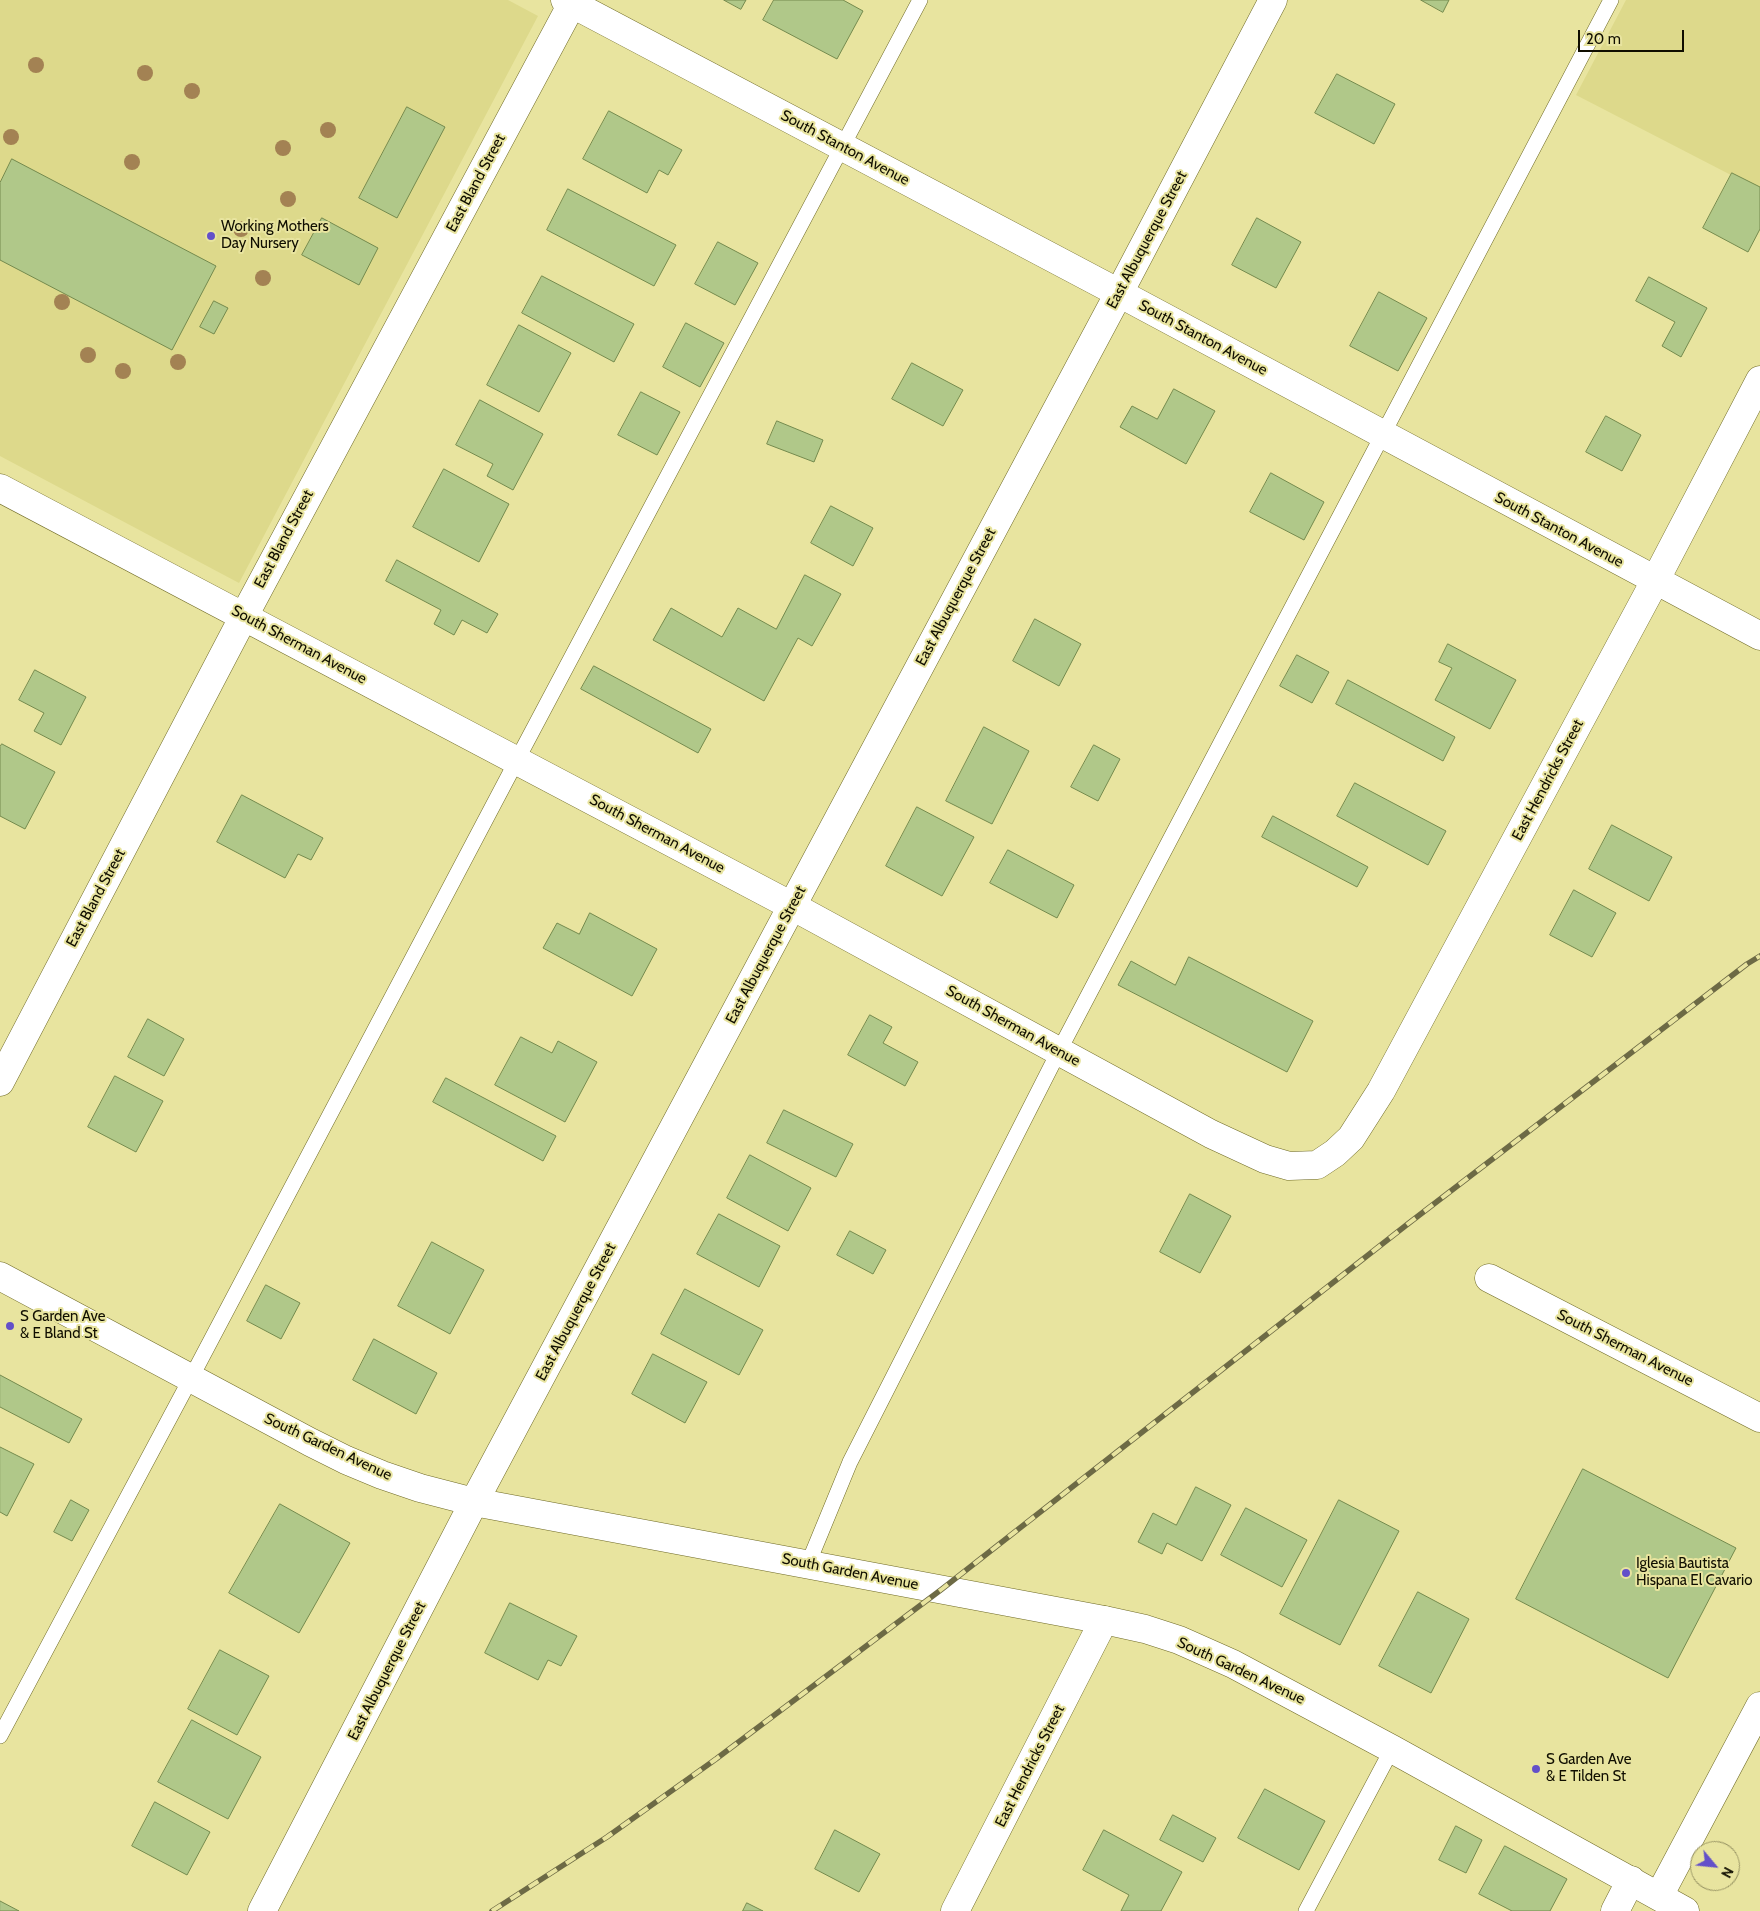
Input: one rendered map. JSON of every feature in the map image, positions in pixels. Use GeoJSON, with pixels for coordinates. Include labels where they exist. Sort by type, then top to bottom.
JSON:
{"type":"FeatureCollection","features":[{"type":"Feature","properties":{"kind":"street","name":"East Albuquerque Street"},"geometry":{"type":"LineString","coordinates":[[262,1911],[474,1502],[1119,293],[1273,0]]}},
{"type":"Feature","properties":{"kind":"street","name":"South Stanton Avenue"},"geometry":{"type":"LineString","coordinates":[[570,1],[1760,636]]}},
{"type":"Feature","properties":{"kind":"street","name":"East Bland Street"},"geometry":{"type":"LineString","coordinates":[[0,1082],[244,616],[570,1]]}},
{"type":"Feature","properties":{"kind":"street","name":"East Hendricks Street"},"geometry":{"type":"LineString","coordinates":[[1316,1165],[1335,1153],[1351,1138],[1381,1091],[1655,581],[1760,380]]}},
{"type":"Feature","properties":{"kind":"street","name":"South Sherman Avenue"},"geometry":{"type":"LineString","coordinates":[[0,488],[792,906],[1211,1134],[1265,1159],[1289,1166],[1316,1165]]}},
{"type":"Feature","properties":{"kind":"street","name":"South Garden Avenue"},"geometry":{"type":"LineString","coordinates":[[0,1276],[310,1442],[373,1471],[420,1488],[474,1502],[1104,1620],[1145,1629],[1194,1646],[1275,1686],[1392,1749],[1685,1911]]}},
{"type":"Feature","properties":{"kind":"street","name":"South Sherman Avenue"},"geometry":{"type":"LineString","coordinates":[[1489,1278],[1760,1418]]}},
{"type":"Feature","properties":{"kind":"street","name":"East Hendricks Street"},"geometry":{"type":"LineString","coordinates":[[955,1911],[1104,1620]]}},
{"type":"Feature","properties":{"kind":"street"},"geometry":{"type":"LineString","coordinates":[[1660,1896],[1760,1706]]}},
{"type":"Feature","properties":{"kind":"street"},"geometry":{"type":"LineString","coordinates":[[1615,1911],[1631,1880]]}},
{"type":"Feature","properties":{"kind":"lane"},"geometry":{"type":"LineString","coordinates":[[0,1736],[920,0]]}},
{"type":"Feature","properties":{"kind":"lane"},"geometry":{"type":"LineString","coordinates":[[808,1564],[850,1462],[1059,1051],[1611,0]]}},
{"type":"Feature","properties":{"kind":"lane"},"geometry":{"type":"LineString","coordinates":[[1306,1911],[1392,1749]]}},
{"type":"Feature","properties":{"kind":"shaded area","name":"Working Mothers Day Nursery"},"geometry":{"type":"Polygon","coordinates":[[[0,0],[508,0],[538,16],[239,583],[0,456],[0,0]]]}},
{"type":"Feature","properties":{"kind":"shaded area"},"geometry":{"type":"Polygon","coordinates":[[[1626,0],[1760,0],[1760,190],[1576,95],[1626,0]]]}},
{"type":"Feature","properties":{"kind":"building"},"geometry":{"type":"Polygon","coordinates":[[[724,0],[746,0],[741,9],[724,0]]]}},
{"type":"Feature","properties":{"kind":"building"},"geometry":{"type":"Polygon","coordinates":[[[774,0],[843,0],[863,11],[837,59],[763,20],[774,0]]]}},
{"type":"Feature","properties":{"kind":"building"},"geometry":{"type":"Polygon","coordinates":[[[1421,0],[1449,0],[1443,12],[1421,0]]]}},
{"type":"Feature","properties":{"kind":"building"},"geometry":{"type":"Polygon","coordinates":[[[1337,74],[1395,104],[1374,144],[1315,113],[1337,74]]]}},
{"type":"Feature","properties":{"kind":"building"},"geometry":{"type":"Polygon","coordinates":[[[407,107],[445,127],[397,218],[359,198],[407,107]]]}},
{"type":"Feature","properties":{"kind":"building"},"geometry":{"type":"Polygon","coordinates":[[[609,111],[682,150],[668,175],[659,170],[647,193],[583,159],[609,111]]]}},
{"type":"Feature","properties":{"kind":"building","name":"Working Mothers Day Nursery"},"geometry":{"type":"Polygon","coordinates":[[[12,159],[216,266],[172,350],[0,260],[0,183],[12,159]]]}},
{"type":"Feature","properties":{"kind":"building"},"geometry":{"type":"Polygon","coordinates":[[[1732,173],[1760,187],[1760,229],[1748,252],[1703,228],[1732,173]]]}},
{"type":"Feature","properties":{"kind":"building"},"geometry":{"type":"Polygon","coordinates":[[[568,189],[676,245],[654,286],[547,230],[568,189]]]}},
{"type":"Feature","properties":{"kind":"building"},"geometry":{"type":"Polygon","coordinates":[[[322,218],[378,248],[359,285],[302,255],[322,218]]]}},
{"type":"Feature","properties":{"kind":"building"},"geometry":{"type":"Polygon","coordinates":[[[1257,218],[1301,242],[1276,288],[1232,265],[1257,218]]]}},
{"type":"Feature","properties":{"kind":"building"},"geometry":{"type":"Polygon","coordinates":[[[718,242],[758,263],[735,305],[695,284],[718,242]]]}},
{"type":"Feature","properties":{"kind":"building"},"geometry":{"type":"Polygon","coordinates":[[[542,276],[634,324],[614,362],[522,313],[542,276]]]}},
{"type":"Feature","properties":{"kind":"building"},"geometry":{"type":"Polygon","coordinates":[[[1649,277],[1707,308],[1681,357],[1662,346],[1675,322],[1636,301],[1649,277]]]}},
{"type":"Feature","properties":{"kind":"building"},"geometry":{"type":"Polygon","coordinates":[[[1379,292],[1427,318],[1398,371],[1350,346],[1379,292]]]}},
{"type":"Feature","properties":{"kind":"building"},"geometry":{"type":"Polygon","coordinates":[[[214,301],[228,308],[214,334],[200,327],[214,301]]]}},
{"type":"Feature","properties":{"kind":"building"},"geometry":{"type":"Polygon","coordinates":[[[686,323],[724,343],[700,387],[663,367],[686,323]]]}},
{"type":"Feature","properties":{"kind":"building"},"geometry":{"type":"Polygon","coordinates":[[[519,325],[571,353],[539,412],[487,385],[519,325]]]}},
{"type":"Feature","properties":{"kind":"building"},"geometry":{"type":"Polygon","coordinates":[[[912,363],[963,390],[943,426],[892,399],[912,363]]]}},
{"type":"Feature","properties":{"kind":"building"},"geometry":{"type":"Polygon","coordinates":[[[1174,389],[1215,411],[1186,464],[1120,427],[1132,406],[1157,419],[1174,389]]]}},
{"type":"Feature","properties":{"kind":"building"},"geometry":{"type":"Polygon","coordinates":[[[641,392],[680,412],[657,455],[618,435],[641,392]]]}},
{"type":"Feature","properties":{"kind":"building"},"geometry":{"type":"Polygon","coordinates":[[[480,400],[543,434],[513,490],[487,476],[493,464],[456,445],[480,400]]]}},
{"type":"Feature","properties":{"kind":"building"},"geometry":{"type":"Polygon","coordinates":[[[1606,416],[1641,435],[1622,471],[1586,452],[1606,416]]]}},
{"type":"Feature","properties":{"kind":"building"},"geometry":{"type":"Polygon","coordinates":[[[777,421],[823,440],[814,462],[767,444],[777,421]]]}},
{"type":"Feature","properties":{"kind":"building"},"geometry":{"type":"Polygon","coordinates":[[[444,469],[509,504],[479,562],[413,527],[444,469]]]}},
{"type":"Feature","properties":{"kind":"building"},"geometry":{"type":"Polygon","coordinates":[[[1271,473],[1324,502],[1304,540],[1250,512],[1271,473]]]}},
{"type":"Feature","properties":{"kind":"building"},"geometry":{"type":"Polygon","coordinates":[[[831,506],[873,528],[853,566],[811,543],[831,506]]]}},
{"type":"Feature","properties":{"kind":"building"},"geometry":{"type":"Polygon","coordinates":[[[397,560],[498,614],[487,633],[462,620],[454,635],[434,624],[441,610],[386,581],[397,560]]]}},
{"type":"Feature","properties":{"kind":"building"},"geometry":{"type":"Polygon","coordinates":[[[805,575],[841,594],[812,646],[798,638],[764,701],[653,640],[671,608],[722,637],[738,608],[776,629],[805,575]]]}},
{"type":"Feature","properties":{"kind":"building"},"geometry":{"type":"Polygon","coordinates":[[[1035,619],[1081,644],[1059,686],[1013,661],[1035,619]]]}},
{"type":"Feature","properties":{"kind":"building"},"geometry":{"type":"Polygon","coordinates":[[[1448,644],[1516,680],[1490,729],[1435,700],[1452,668],[1439,662],[1448,644]]]}},
{"type":"Feature","properties":{"kind":"building"},"geometry":{"type":"Polygon","coordinates":[[[1297,655],[1329,672],[1312,703],[1280,686],[1297,655]]]}},
{"type":"Feature","properties":{"kind":"building"},"geometry":{"type":"Polygon","coordinates":[[[594,666],[711,729],[698,753],[581,689],[594,666]]]}},
{"type":"Feature","properties":{"kind":"building"},"geometry":{"type":"Polygon","coordinates":[[[35,670],[86,697],[61,745],[34,731],[44,713],[19,700],[35,670]]]}},
{"type":"Feature","properties":{"kind":"building"},"geometry":{"type":"Polygon","coordinates":[[[1348,680],[1455,737],[1443,761],[1336,704],[1348,680]]]}},
{"type":"Feature","properties":{"kind":"building"},"geometry":{"type":"Polygon","coordinates":[[[984,727],[1029,751],[992,824],[946,801],[984,727]]]}},
{"type":"Feature","properties":{"kind":"building"},"geometry":{"type":"Polygon","coordinates":[[[2,744],[55,772],[25,829],[0,816],[0,747],[2,744]]]}},
{"type":"Feature","properties":{"kind":"building"},"geometry":{"type":"Polygon","coordinates":[[[1094,745],[1120,759],[1098,801],[1071,787],[1094,745]]]}},
{"type":"Feature","properties":{"kind":"building"},"geometry":{"type":"Polygon","coordinates":[[[1355,783],[1446,831],[1428,865],[1337,816],[1355,783]]]}},
{"type":"Feature","properties":{"kind":"building"},"geometry":{"type":"Polygon","coordinates":[[[242,795],[323,838],[311,860],[298,854],[285,878],[217,842],[242,795]]]}},
{"type":"Feature","properties":{"kind":"building"},"geometry":{"type":"Polygon","coordinates":[[[917,807],[974,837],[942,896],[886,866],[917,807]]]}},
{"type":"Feature","properties":{"kind":"building"},"geometry":{"type":"Polygon","coordinates":[[[1273,816],[1368,867],[1357,887],[1262,837],[1273,816]]]}},
{"type":"Feature","properties":{"kind":"building"},"geometry":{"type":"Polygon","coordinates":[[[1612,825],[1672,857],[1649,901],[1589,869],[1612,825]]]}},
{"type":"Feature","properties":{"kind":"building"},"geometry":{"type":"Polygon","coordinates":[[[1008,850],[1074,885],[1057,918],[990,883],[1008,850]]]}},
{"type":"Feature","properties":{"kind":"building"},"geometry":{"type":"Polygon","coordinates":[[[1574,890],[1616,913],[1592,957],[1550,935],[1574,890]]]}},
{"type":"Feature","properties":{"kind":"building"},"geometry":{"type":"Polygon","coordinates":[[[590,913],[657,949],[632,996],[543,948],[557,923],[579,934],[590,913]]]}},
{"type":"Feature","properties":{"kind":"building"},"geometry":{"type":"Polygon","coordinates":[[[1189,957],[1313,1021],[1287,1072],[1118,985],[1131,961],[1175,985],[1189,957]]]}},
{"type":"Feature","properties":{"kind":"building"},"geometry":{"type":"Polygon","coordinates":[[[870,1015],[892,1027],[883,1043],[918,1062],[905,1086],[848,1055],[870,1015]]]}},
{"type":"Feature","properties":{"kind":"building"},"geometry":{"type":"Polygon","coordinates":[[[148,1019],[184,1039],[164,1076],[128,1057],[148,1019]]]}},
{"type":"Feature","properties":{"kind":"building"},"geometry":{"type":"Polygon","coordinates":[[[521,1037],[552,1053],[558,1041],[597,1062],[565,1122],[495,1085],[521,1037]]]}},
{"type":"Feature","properties":{"kind":"building"},"geometry":{"type":"Polygon","coordinates":[[[115,1076],[163,1101],[136,1152],[88,1127],[115,1076]]]}},
{"type":"Feature","properties":{"kind":"building"},"geometry":{"type":"Polygon","coordinates":[[[446,1078],[556,1136],[543,1161],[433,1102],[446,1078]]]}},
{"type":"Feature","properties":{"kind":"building"},"geometry":{"type":"Polygon","coordinates":[[[784,1110],[853,1144],[836,1177],[767,1143],[784,1110]]]}},
{"type":"Feature","properties":{"kind":"building"},"geometry":{"type":"Polygon","coordinates":[[[750,1155],[811,1188],[788,1231],[727,1198],[750,1155]]]}},
{"type":"Feature","properties":{"kind":"building"},"geometry":{"type":"Polygon","coordinates":[[[1190,1194],[1231,1216],[1200,1273],[1160,1252],[1190,1194]]]}},
{"type":"Feature","properties":{"kind":"building"},"geometry":{"type":"Polygon","coordinates":[[[719,1214],[780,1246],[759,1287],[697,1254],[719,1214]]]}},
{"type":"Feature","properties":{"kind":"building"},"geometry":{"type":"Polygon","coordinates":[[[850,1231],[886,1250],[873,1274],[837,1255],[850,1231]]]}},
{"type":"Feature","properties":{"kind":"building"},"geometry":{"type":"Polygon","coordinates":[[[432,1242],[484,1270],[450,1334],[398,1306],[432,1242]]]}},
{"type":"Feature","properties":{"kind":"building"},"geometry":{"type":"Polygon","coordinates":[[[266,1285],[300,1303],[281,1339],[247,1321],[266,1285]]]}},
{"type":"Feature","properties":{"kind":"building"},"geometry":{"type":"Polygon","coordinates":[[[685,1289],[763,1330],[739,1375],[661,1334],[685,1289]]]}},
{"type":"Feature","properties":{"kind":"building"},"geometry":{"type":"Polygon","coordinates":[[[374,1339],[437,1373],[416,1414],[353,1380],[374,1339]]]}},
{"type":"Feature","properties":{"kind":"building"},"geometry":{"type":"Polygon","coordinates":[[[653,1354],[707,1382],[685,1423],[632,1394],[653,1354]]]}},
{"type":"Feature","properties":{"kind":"building"},"geometry":{"type":"Polygon","coordinates":[[[0,1375],[82,1419],[69,1443],[0,1407],[0,1375]]]}},
{"type":"Feature","properties":{"kind":"building"},"geometry":{"type":"Polygon","coordinates":[[[0,1447],[34,1464],[7,1516],[0,1512],[0,1447]]]}},
{"type":"Feature","properties":{"kind":"building","name":"Iglesia Bautista Hispana El Cavario"},"geometry":{"type":"Polygon","coordinates":[[[1583,1469],[1736,1548],[1668,1678],[1516,1599],[1583,1469]]]}},
{"type":"Feature","properties":{"kind":"building"},"geometry":{"type":"Polygon","coordinates":[[[1196,1487],[1231,1505],[1202,1561],[1167,1543],[1162,1554],[1138,1542],[1153,1513],[1176,1525],[1196,1487]]]}},
{"type":"Feature","properties":{"kind":"building"},"geometry":{"type":"Polygon","coordinates":[[[71,1500],[89,1510],[72,1541],[54,1532],[71,1500]]]}},
{"type":"Feature","properties":{"kind":"building"},"geometry":{"type":"Polygon","coordinates":[[[1339,1500],[1399,1531],[1340,1645],[1280,1614],[1339,1500]]]}},
{"type":"Feature","properties":{"kind":"building"},"geometry":{"type":"Polygon","coordinates":[[[280,1504],[350,1543],[299,1633],[229,1593],[280,1504]]]}},
{"type":"Feature","properties":{"kind":"building"},"geometry":{"type":"Polygon","coordinates":[[[1246,1508],[1307,1540],[1282,1587],[1221,1555],[1246,1508]]]}},
{"type":"Feature","properties":{"kind":"building"},"geometry":{"type":"Polygon","coordinates":[[[1418,1592],[1469,1619],[1431,1693],[1379,1666],[1418,1592]]]}},
{"type":"Feature","properties":{"kind":"building"},"geometry":{"type":"Polygon","coordinates":[[[510,1603],[577,1636],[561,1666],[548,1660],[538,1680],[485,1653],[510,1603]]]}},
{"type":"Feature","properties":{"kind":"building"},"geometry":{"type":"Polygon","coordinates":[[[220,1650],[269,1676],[237,1735],[188,1709],[220,1650]]]}},
{"type":"Feature","properties":{"kind":"building"},"geometry":{"type":"Polygon","coordinates":[[[192,1720],[261,1757],[228,1819],[158,1782],[192,1720]]]}},
{"type":"Feature","properties":{"kind":"building"},"geometry":{"type":"Polygon","coordinates":[[[1265,1789],[1325,1821],[1299,1870],[1238,1838],[1265,1789]]]}},
{"type":"Feature","properties":{"kind":"building"},"geometry":{"type":"Polygon","coordinates":[[[155,1802],[210,1832],[187,1875],[132,1846],[155,1802]]]}},
{"type":"Feature","properties":{"kind":"building"},"geometry":{"type":"Polygon","coordinates":[[[1173,1815],[1216,1838],[1203,1862],[1160,1840],[1173,1815]]]}},
{"type":"Feature","properties":{"kind":"building"},"geometry":{"type":"Polygon","coordinates":[[[1456,1826],[1482,1840],[1466,1873],[1439,1860],[1456,1826]]]}},
{"type":"Feature","properties":{"kind":"building"},"geometry":{"type":"Polygon","coordinates":[[[835,1830],[880,1854],[859,1892],[815,1869],[835,1830]]]}},
{"type":"Feature","properties":{"kind":"building"},"geometry":{"type":"Polygon","coordinates":[[[1104,1830],[1182,1872],[1161,1911],[1121,1911],[1129,1895],[1083,1870],[1104,1830]]]}},
{"type":"Feature","properties":{"kind":"building"},"geometry":{"type":"Polygon","coordinates":[[[1505,1846],[1567,1879],[1550,1911],[1512,1911],[1479,1894],[1505,1846]]]}},
{"type":"Feature","properties":{"kind":"building"},"geometry":{"type":"Polygon","coordinates":[[[0,1901],[19,1911],[0,1911],[0,1901]]]}},
{"type":"Feature","properties":{"kind":"building"},"geometry":{"type":"Polygon","coordinates":[[[747,1903],[763,1911],[743,1911],[747,1903]]]}},
{"type":"Feature","properties":{"kind":"railway"},"geometry":{"type":"LineString","coordinates":[[492,1911],[607,1837],[716,1759],[942,1589],[1409,1223],[1747,964],[1760,956]]}},
{"type":"Feature","properties":{"kind":"place","name":"Working Mothers Day Nursery"},"geometry":{"type":"Point","coordinates":[211,236]}},
{"type":"Feature","properties":{"kind":"place","name":"S Garden Ave & E Bland St"},"geometry":{"type":"Point","coordinates":[10,1326]}},
{"type":"Feature","properties":{"kind":"place","name":"Iglesia Bautista Hispana El Cavario"},"geometry":{"type":"Point","coordinates":[1626,1573]}},
{"type":"Feature","properties":{"kind":"place","name":"S Garden Ave & E Tilden St"},"geometry":{"type":"Point","coordinates":[1536,1769]}}]}
